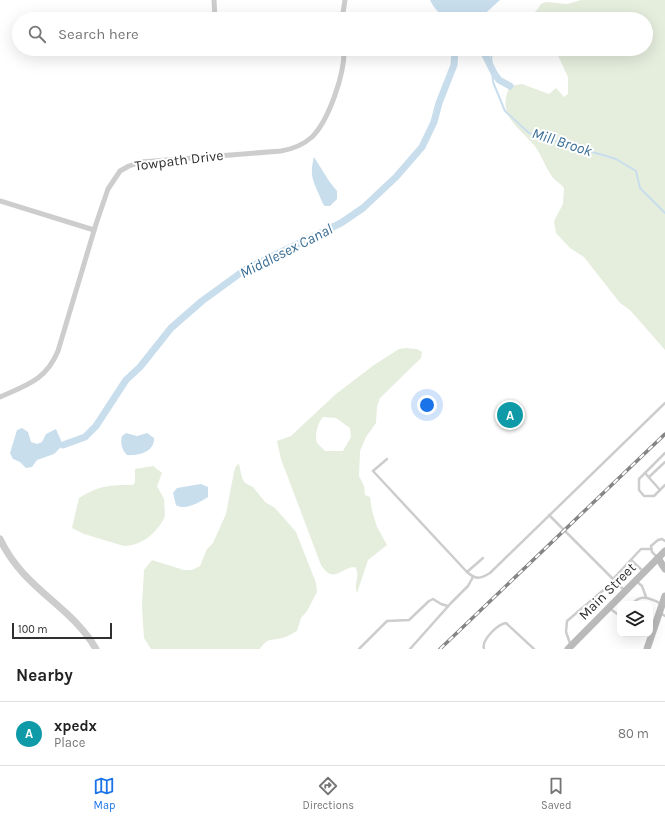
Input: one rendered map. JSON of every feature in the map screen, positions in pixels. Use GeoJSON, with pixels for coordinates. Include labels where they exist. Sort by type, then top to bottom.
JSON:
{"type":"FeatureCollection","features":[{"type":"Feature","properties":{"kind":"main road","name":"Main Street"},"geometry":{"type":"LineString","coordinates":[[570,648],[665,551]]}},
{"type":"Feature","properties":{"kind":"main road"},"geometry":{"type":"LineString","coordinates":[[658,558],[665,569]]}},
{"type":"Feature","properties":{"kind":"main road"},"geometry":{"type":"LineString","coordinates":[[653,629],[662,615],[662,604],[665,596]]}},
{"type":"Feature","properties":{"kind":"main road"},"geometry":{"type":"LineString","coordinates":[[647,649],[649,637]]}},
{"type":"Feature","properties":{"kind":"street"},"geometry":{"type":"LineString","coordinates":[[214,0],[215,12]]}},
{"type":"Feature","properties":{"kind":"street"},"geometry":{"type":"LineString","coordinates":[[343,12],[345,0]]}},
{"type":"Feature","properties":{"kind":"street","name":"Towpath Drive"},"geometry":{"type":"LineString","coordinates":[[0,397],[35,382],[45,373],[53,362],[58,351],[94,230],[112,181],[120,171],[129,166],[148,161],[286,150],[305,142],[319,127],[335,93],[343,71],[344,56]]}},
{"type":"Feature","properties":{"kind":"street"},"geometry":{"type":"LineString","coordinates":[[0,201],[94,230]]}},
{"type":"Feature","properties":{"kind":"street"},"geometry":{"type":"LineString","coordinates":[[0,539],[19,571],[82,629],[96,649]]}},
{"type":"Feature","properties":{"kind":"lane"},"geometry":{"type":"LineString","coordinates":[[387,459],[373,471],[473,578],[480,578],[490,573],[665,403]]}},
{"type":"Feature","properties":{"kind":"lane"},"geometry":{"type":"LineString","coordinates":[[665,453],[639,479],[639,490],[644,496],[654,496],[665,485]]}},
{"type":"Feature","properties":{"kind":"lane"},"geometry":{"type":"LineString","coordinates":[[648,477],[665,462]]}},
{"type":"Feature","properties":{"kind":"lane"},"geometry":{"type":"LineString","coordinates":[[645,473],[660,490]]}},
{"type":"Feature","properties":{"kind":"lane"},"geometry":{"type":"LineString","coordinates":[[548,516],[625,591]]}},
{"type":"Feature","properties":{"kind":"lane"},"geometry":{"type":"LineString","coordinates":[[650,549],[651,546],[658,540],[662,539],[665,541]]}},
{"type":"Feature","properties":{"kind":"lane"},"geometry":{"type":"LineString","coordinates":[[613,579],[641,549],[650,549],[658,558]]}},
{"type":"Feature","properties":{"kind":"lane"},"geometry":{"type":"LineString","coordinates":[[467,572],[483,558]]}},
{"type":"Feature","properties":{"kind":"lane"},"geometry":{"type":"LineString","coordinates":[[631,560],[644,572]]}},
{"type":"Feature","properties":{"kind":"lane"},"geometry":{"type":"LineString","coordinates":[[410,649],[468,586],[473,578]]}},
{"type":"Feature","properties":{"kind":"lane"},"geometry":{"type":"LineString","coordinates":[[635,580],[642,586],[646,597]]}},
{"type":"Feature","properties":{"kind":"lane"},"geometry":{"type":"LineString","coordinates":[[570,648],[566,632],[567,620],[607,587],[617,583]]}},
{"type":"Feature","properties":{"kind":"lane"},"geometry":{"type":"LineString","coordinates":[[635,601],[646,597],[662,604]]}},
{"type":"Feature","properties":{"kind":"lane"},"geometry":{"type":"LineString","coordinates":[[359,649],[387,622],[409,620],[433,599],[448,606]]}},
{"type":"Feature","properties":{"kind":"lane"},"geometry":{"type":"LineString","coordinates":[[608,608],[617,614]]}},
{"type":"Feature","properties":{"kind":"lane"},"geometry":{"type":"LineString","coordinates":[[484,649],[483,645],[485,641],[500,625],[506,623],[534,649]]}},
{"type":"Feature","properties":{"kind":"green space"},"geometry":{"type":"Polygon","coordinates":[[[581,0],[665,0],[665,350],[630,310],[620,303],[584,257],[570,248],[556,233],[554,221],[563,204],[564,188],[552,177],[534,145],[510,119],[505,105],[506,96],[510,86],[522,84],[549,94],[556,88],[564,97],[568,94],[568,77],[558,56],[653,56],[653,12],[535,12],[541,4],[546,2],[567,4],[581,0]]]}},
{"type":"Feature","properties":{"kind":"green space"},"geometry":{"type":"Polygon","coordinates":[[[399,349],[417,349],[422,352],[421,358],[380,398],[377,406],[376,423],[366,437],[360,451],[359,476],[364,486],[365,495],[370,497],[372,511],[377,527],[387,545],[368,560],[357,593],[357,570],[355,567],[338,574],[330,574],[321,565],[281,459],[277,441],[291,436],[336,394],[374,365],[399,349]],[[323,417],[318,426],[316,440],[325,451],[343,451],[351,437],[350,428],[336,418],[323,417]]]}},
{"type":"Feature","properties":{"kind":"green space"},"geometry":{"type":"Polygon","coordinates":[[[239,464],[242,478],[245,483],[253,487],[265,502],[275,508],[296,532],[316,583],[317,592],[307,611],[301,618],[297,631],[288,636],[270,640],[260,649],[151,649],[144,638],[142,606],[144,570],[152,560],[184,570],[192,570],[200,566],[207,549],[213,543],[226,514],[234,472],[236,466],[239,464]]]}},
{"type":"Feature","properties":{"kind":"green space"},"geometry":{"type":"Polygon","coordinates":[[[153,466],[162,473],[157,486],[164,499],[165,516],[154,533],[149,537],[137,544],[124,546],[84,534],[72,528],[79,498],[99,488],[118,485],[133,485],[135,482],[135,469],[153,466]]]}},
{"type":"Feature","properties":{"kind":"water"},"geometry":{"type":"Polygon","coordinates":[[[430,0],[500,0],[487,12],[438,12],[430,0]]]}},
{"type":"Feature","properties":{"kind":"water"},"geometry":{"type":"Polygon","coordinates":[[[314,157],[337,191],[337,199],[330,206],[325,206],[323,204],[312,177],[314,157]]]}},
{"type":"Feature","properties":{"kind":"water"},"geometry":{"type":"Polygon","coordinates":[[[22,428],[28,432],[31,442],[37,444],[42,442],[46,434],[56,429],[63,445],[54,454],[37,460],[32,467],[26,468],[20,462],[13,459],[10,453],[17,430],[22,428]]]}},
{"type":"Feature","properties":{"kind":"water"},"geometry":{"type":"Polygon","coordinates":[[[126,433],[137,436],[147,433],[154,438],[154,443],[149,450],[141,454],[127,455],[121,444],[122,436],[126,433]]]}},
{"type":"Feature","properties":{"kind":"water"},"geometry":{"type":"Polygon","coordinates":[[[201,484],[208,487],[208,497],[197,503],[184,507],[176,505],[173,493],[177,488],[201,484]]]}},
{"type":"Feature","properties":{"kind":"waterway","name":"Middlesex Canal"},"geometry":{"type":"LineString","coordinates":[[63,445],[85,437],[96,426],[126,380],[140,367],[171,328],[202,301],[246,269],[341,223],[363,208],[396,177],[422,147],[434,122],[439,103],[454,65],[455,56]]}},
{"type":"Feature","properties":{"kind":"waterway","name":"Mill Brook"},"geometry":{"type":"LineString","coordinates":[[486,56],[499,80],[510,86]]}},
{"type":"Feature","properties":{"kind":"waterway","name":"Mill Brook"},"geometry":{"type":"LineString","coordinates":[[491,56],[493,82],[505,111],[529,133],[616,159],[636,171],[640,188],[665,213]]}},
{"type":"Feature","properties":{"kind":"railway"},"geometry":{"type":"LineString","coordinates":[[440,649],[665,434]]}},
{"type":"Feature","properties":{"kind":"place","name":"xpedx"},"geometry":{"type":"Point","coordinates":[510,415]}}]}
